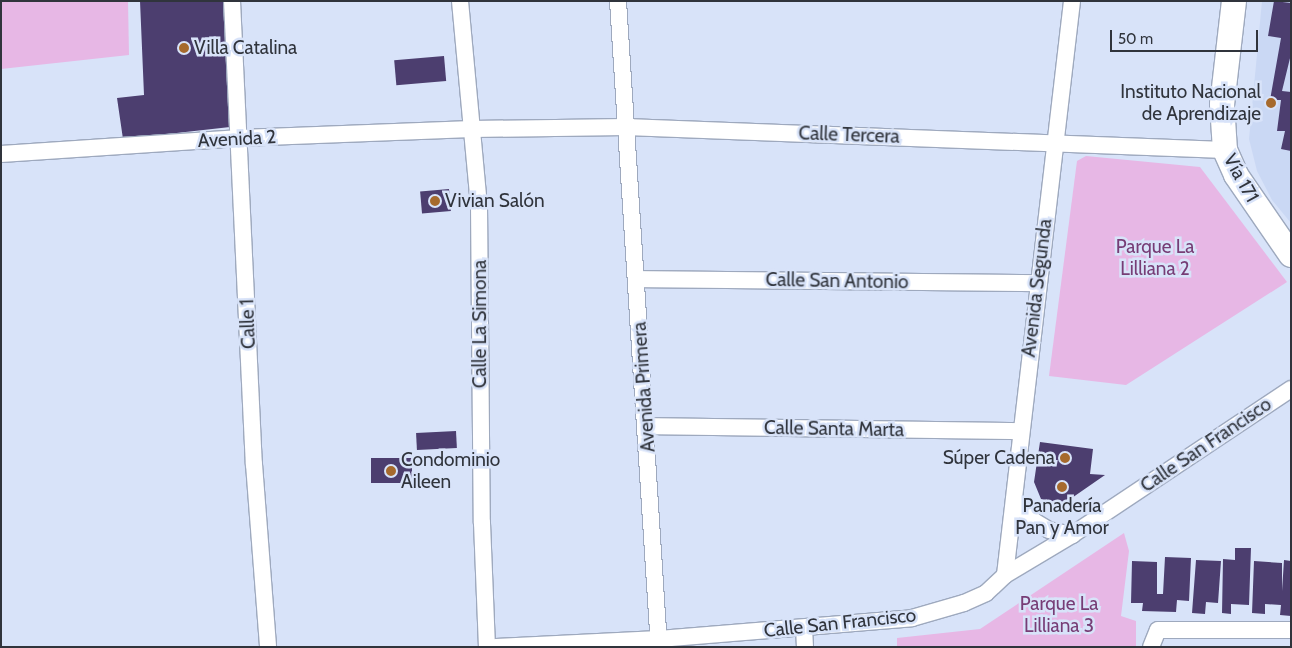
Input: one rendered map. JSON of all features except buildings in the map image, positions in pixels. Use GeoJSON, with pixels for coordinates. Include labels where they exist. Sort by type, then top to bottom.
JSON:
{"type":"FeatureCollection","features":[{"type":"Feature","properties":{"kind":"main road","name":"Vía 171"},"geometry":{"type":"LineString","coordinates":[[1234,1],[1222,104],[1225,150],[1236,175],[1291,255]]}},
{"type":"Feature","properties":{"kind":"street","name":"Calle 1"},"geometry":{"type":"LineString","coordinates":[[232,1],[254,464],[268,647]]}},
{"type":"Feature","properties":{"kind":"street","name":"Calle La Simona"},"geometry":{"type":"LineString","coordinates":[[460,1],[479,205],[482,523],[487,647]]}},
{"type":"Feature","properties":{"kind":"street","name":"Avenida Primera"},"geometry":{"type":"LineString","coordinates":[[618,1],[638,279],[659,643]]}},
{"type":"Feature","properties":{"kind":"street","name":"Avenida Segunda"},"geometry":{"type":"LineString","coordinates":[[1005,575],[1037,283],[1072,1]]}},
{"type":"Feature","properties":{"kind":"street","name":"Calle Tercera"},"geometry":{"type":"LineString","coordinates":[[472,129],[626,127],[1225,150]]}},
{"type":"Feature","properties":{"kind":"street","name":"Avenida 2"},"geometry":{"type":"LineString","coordinates":[[1,154],[240,138],[472,129]]}},
{"type":"Feature","properties":{"kind":"street","name":"Calle San Antonio"},"geometry":{"type":"LineString","coordinates":[[638,279],[1037,283]]}},
{"type":"Feature","properties":{"kind":"street","name":"Calle San Francisco"},"geometry":{"type":"LineString","coordinates":[[496,647],[659,643],[912,618],[986,594],[1005,575],[1072,535],[1291,389]]}},
{"type":"Feature","properties":{"kind":"street","name":"Calle Santa Marta"},"geometry":{"type":"LineString","coordinates":[[647,426],[1020,431]]}},
{"type":"Feature","properties":{"kind":"street"},"geometry":{"type":"LineString","coordinates":[[1014,498],[1034,521],[1049,530],[1072,535]]}},
{"type":"Feature","properties":{"kind":"street"},"geometry":{"type":"LineString","coordinates":[[804,628],[805,647]]}},
{"type":"Feature","properties":{"kind":"street"},"geometry":{"type":"LineString","coordinates":[[1151,647],[1158,630],[1291,630]]}},
{"type":"Feature","properties":{"kind":"shaded area","name":"Instituto Nacional de Aprendizaje"},"geometry":{"type":"Polygon","coordinates":[[[1262,1],[1291,1],[1291,223],[1272,200],[1257,171],[1249,139],[1262,1]]]}},
{"type":"Feature","properties":{"kind":"green space"},"geometry":{"type":"Polygon","coordinates":[[[1,1],[128,1],[129,55],[1,69],[1,1]]]}},
{"type":"Feature","properties":{"kind":"green space","name":"Parque La Lilliana 2"},"geometry":{"type":"Polygon","coordinates":[[[1086,156],[1200,167],[1287,282],[1126,385],[1049,376],[1077,161],[1086,156]]]}},
{"type":"Feature","properties":{"kind":"green space","name":"Parque La Lilliana 3"},"geometry":{"type":"Polygon","coordinates":[[[1124,533],[1129,551],[1121,616],[1136,621],[1136,647],[897,647],[897,638],[980,629],[1124,533]]]}},
{"type":"Feature","properties":{"kind":"place","name":"Villa Catalina"},"geometry":{"type":"Point","coordinates":[184,48]}},
{"type":"Feature","properties":{"kind":"place","name":"Instituto Nacional de Aprendizaje"},"geometry":{"type":"Point","coordinates":[1271,103]}},
{"type":"Feature","properties":{"kind":"place","name":"Vivian Salón"},"geometry":{"type":"Point","coordinates":[435,201]}},
{"type":"Feature","properties":{"kind":"place","name":"Súper Cadena"},"geometry":{"type":"Point","coordinates":[1065,458]}},
{"type":"Feature","properties":{"kind":"place","name":"Condominio Aileen"},"geometry":{"type":"Point","coordinates":[391,471]}},
{"type":"Feature","properties":{"kind":"place","name":"Panadería Pan y Amor"},"geometry":{"type":"Point","coordinates":[1062,487]}}]}
